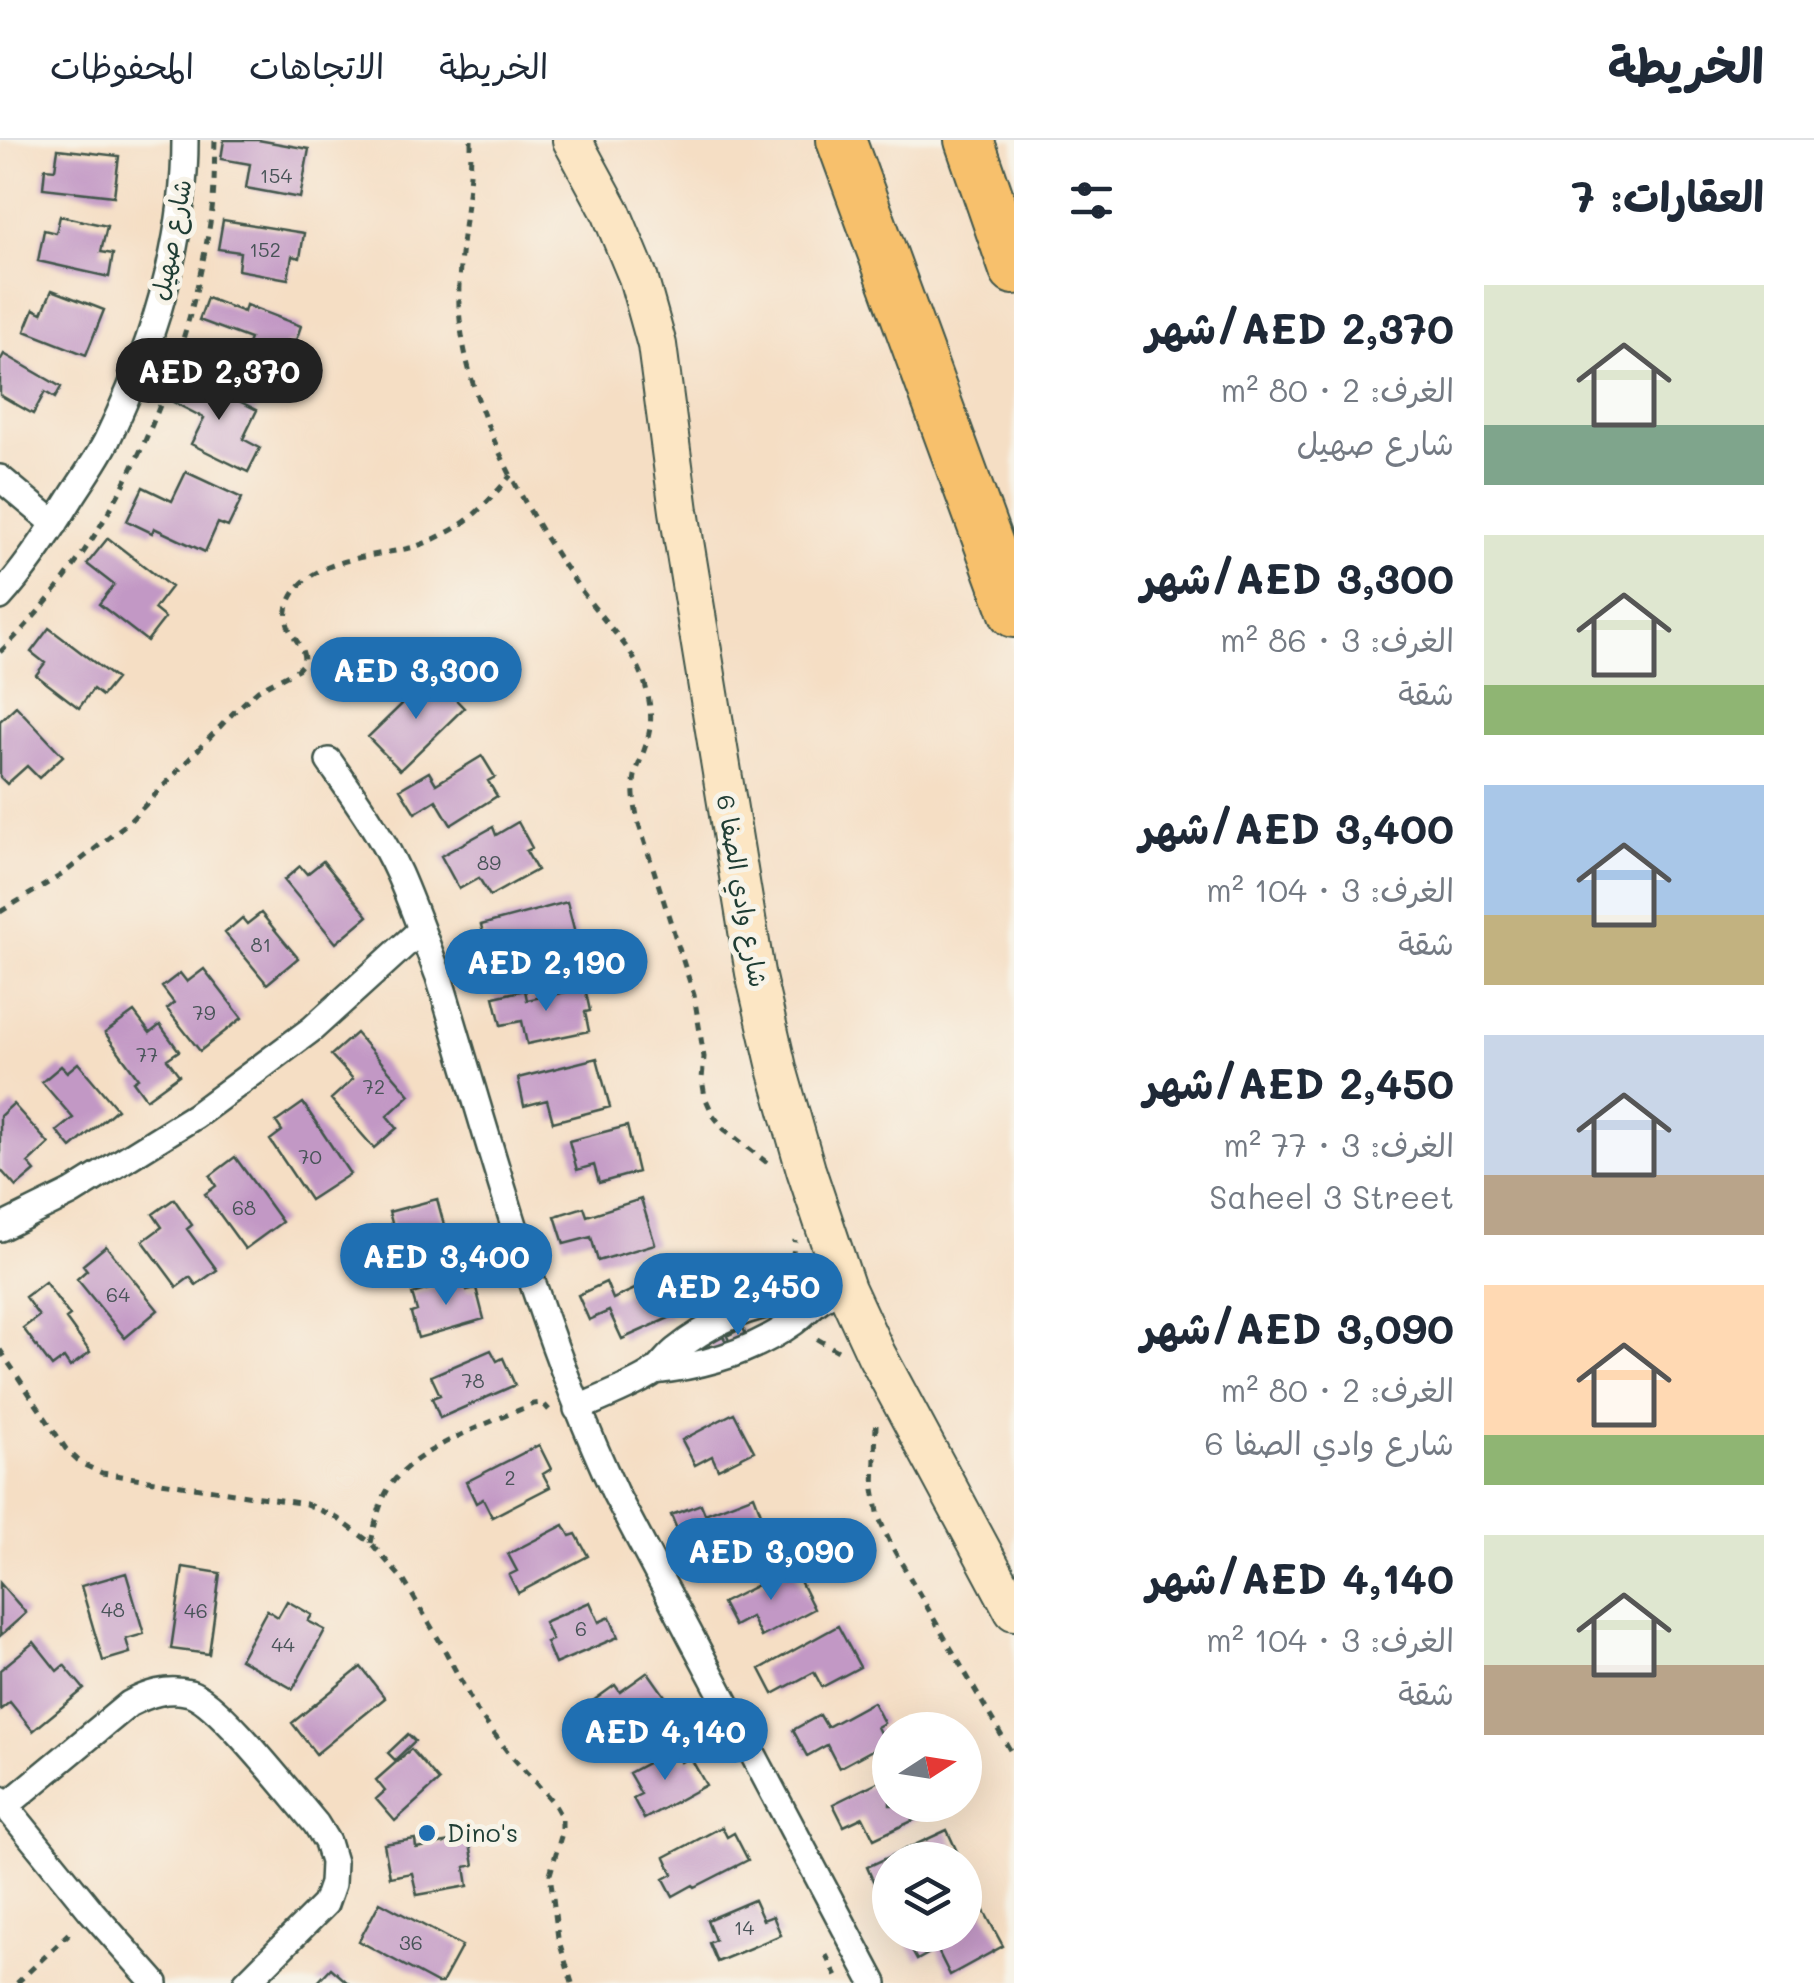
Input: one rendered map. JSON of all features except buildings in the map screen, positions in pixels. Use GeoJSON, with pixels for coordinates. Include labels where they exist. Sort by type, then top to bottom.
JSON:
{"type":"FeatureCollection","features":[{"type":"Feature","properties":{"kind":"highway"},"geometry":{"type":"LineString","coordinates":[[841,140],[1014,613]]}},
{"type":"Feature","properties":{"kind":"highway"},"geometry":{"type":"LineString","coordinates":[[956,140],[1008,254]]}},
{"type":"Feature","properties":{"kind":"highway"},"geometry":{"type":"LineString","coordinates":[[970,140],[1008,254]]}},
{"type":"Feature","properties":{"kind":"street","name":"شارع صهيل"},"geometry":{"type":"LineString","coordinates":[[0,596],[55,524],[106,443],[144,355],[171,263],[184,140]]}},
{"type":"Feature","properties":{"kind":"street","name":"شارع وادي الصفا 6"},"geometry":{"type":"LineString","coordinates":[[572,140],[638,277],[657,345],[679,511],[755,973],[833,1294],[876,1354],[1014,1610]]}},
{"type":"Feature","properties":{"kind":"street"},"geometry":{"type":"LineString","coordinates":[[0,478],[55,524]]}},
{"type":"Feature","properties":{"kind":"street"},"geometry":{"type":"LineString","coordinates":[[329,761],[398,872],[439,977],[540,1306],[567,1417],[615,1493],[874,1983]]}},
{"type":"Feature","properties":{"kind":"street"},"geometry":{"type":"LineString","coordinates":[[0,1228],[70,1194],[195,1116],[312,1029],[421,930]]}},
{"type":"Feature","properties":{"kind":"street"},"geometry":{"type":"LineString","coordinates":[[567,1417],[654,1371],[694,1337],[739,1312],[784,1313],[833,1294]]}},
{"type":"Feature","properties":{"kind":"street"},"geometry":{"type":"LineString","coordinates":[[654,1371],[706,1363],[752,1347],[784,1313]]}},
{"type":"Feature","properties":{"kind":"street"},"geometry":{"type":"LineString","coordinates":[[694,1337],[706,1363]]}},
{"type":"Feature","properties":{"kind":"street"},"geometry":{"type":"LineString","coordinates":[[156,1983],[3,1803],[129,1704],[149,1694],[171,1690],[193,1694],[215,1709],[328,1842],[333,1862],[332,1884],[325,1904],[246,1983]]}},
{"type":"Feature","properties":{"kind":"path"},"geometry":{"type":"LineString","coordinates":[[471,140],[472,175],[462,247],[460,306],[467,364],[485,421],[536,521],[564,567],[630,651],[643,676],[650,703],[650,731],[635,778],[634,799],[694,995],[706,1098],[724,1130],[772,1166]]}},
{"type":"Feature","properties":{"kind":"path"},"geometry":{"type":"LineString","coordinates":[[0,912],[63,874],[130,821],[258,690],[304,662],[305,652],[288,628],[286,618],[288,603],[311,576],[354,558],[416,546],[448,533],[475,513],[512,474]]}},
{"type":"Feature","properties":{"kind":"path"},"geometry":{"type":"LineString","coordinates":[[794,1228],[784,1313],[811,1336],[839,1351],[848,1362]]}},
{"type":"Feature","properties":{"kind":"path"},"geometry":{"type":"LineString","coordinates":[[0,1350],[66,1450],[82,1464],[102,1473],[306,1504],[338,1518],[372,1543],[404,1581],[477,1712],[562,1818],[562,1833],[550,1874],[558,1938],[572,1983]]}},
{"type":"Feature","properties":{"kind":"path"},"geometry":{"type":"LineString","coordinates":[[372,1543],[376,1517],[388,1487],[410,1463],[436,1447],[534,1404],[544,1403],[567,1417]]}},
{"type":"Feature","properties":{"kind":"path"},"geometry":{"type":"LineString","coordinates":[[874,1413],[874,1490],[880,1518],[1014,1756]]}},
{"type":"Feature","properties":{"kind":"path"},"geometry":{"type":"LineString","coordinates":[[17,1983],[92,1912]]}},
{"type":"Feature","properties":{"kind":"path"},"geometry":{"type":"LineString","coordinates":[[822,1948],[840,1983]]}},
{"type":"Feature","properties":{"kind":"place","name":"Dino's"},"geometry":{"type":"Point","coordinates":[427,1833]}}]}
